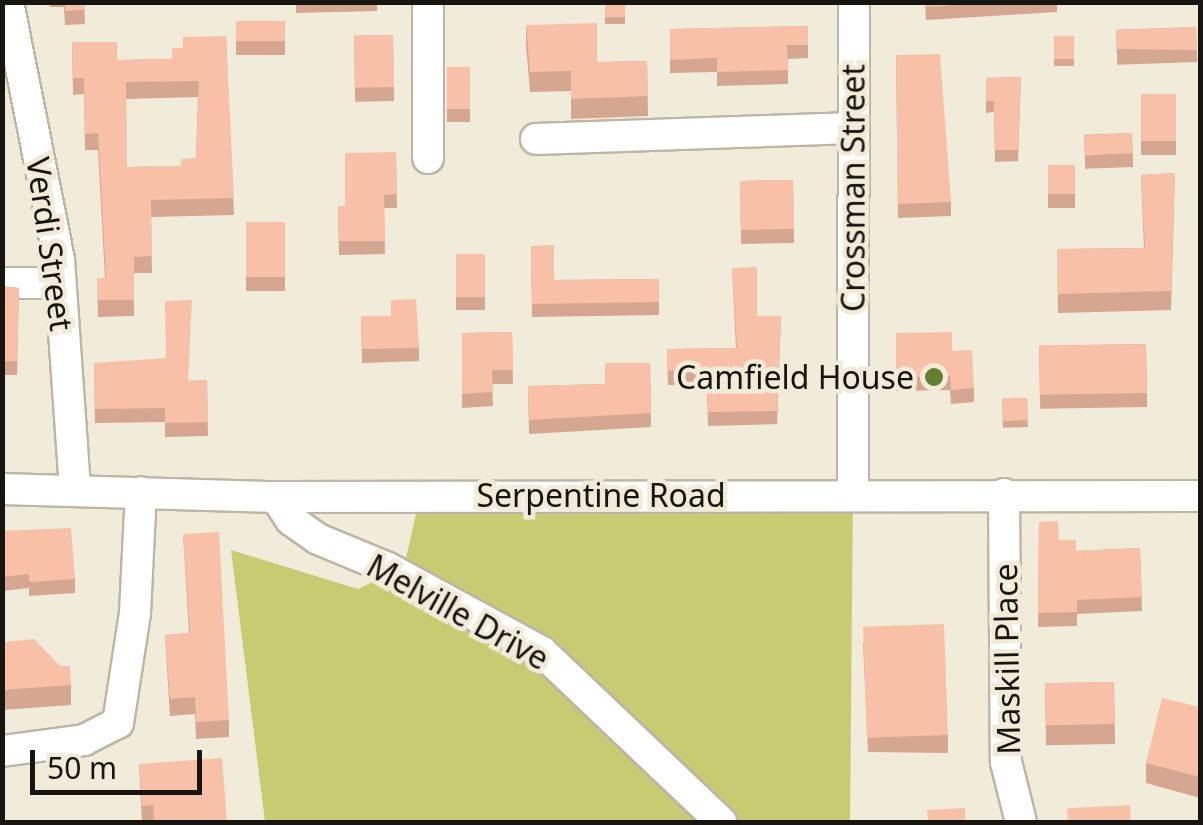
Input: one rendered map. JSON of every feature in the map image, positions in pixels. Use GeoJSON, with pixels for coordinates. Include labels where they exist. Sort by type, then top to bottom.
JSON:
{"type":"FeatureCollection","features":[{"type":"Feature","properties":{"kind":"street","name":"Verdi Street"},"geometry":{"type":"LineString","coordinates":[[8,2],[60,283],[75,489]]}},
{"type":"Feature","properties":{"kind":"street"},"geometry":{"type":"LineString","coordinates":[[428,2],[428,158]]}},
{"type":"Feature","properties":{"kind":"street","name":"Crossman Street"},"geometry":{"type":"LineString","coordinates":[[853,494],[854,2]]}},
{"type":"Feature","properties":{"kind":"street"},"geometry":{"type":"LineString","coordinates":[[536,139],[854,128]]}},
{"type":"Feature","properties":{"kind":"street"},"geometry":{"type":"LineString","coordinates":[[2,283],[60,283]]}},
{"type":"Feature","properties":{"kind":"street","name":"Serpentine Road"},"geometry":{"type":"LineString","coordinates":[[2,489],[276,497],[1200,496]]}},
{"type":"Feature","properties":{"kind":"street"},"geometry":{"type":"LineString","coordinates":[[2,751],[84,740],[118,723],[133,630],[141,492]]}},
{"type":"Feature","properties":{"kind":"street","name":"Maskill Place"},"geometry":{"type":"LineString","coordinates":[[1004,494],[1006,762],[1020,822]]}},
{"type":"Feature","properties":{"kind":"street","name":"Melville Drive"},"geometry":{"type":"LineString","coordinates":[[276,497],[291,520],[318,540],[388,568],[542,652],[721,822]]}},
{"type":"Feature","properties":{"kind":"green space"},"geometry":{"type":"Polygon","coordinates":[[[853,494],[850,822],[265,822],[231,550],[358,589],[404,567],[420,496],[853,494]]]}},
{"type":"Feature","properties":{"kind":"building"},"geometry":{"type":"Polygon","coordinates":[[[65,2],[84,2],[85,10],[65,11],[65,2]]]}},
{"type":"Feature","properties":{"kind":"building"},"geometry":{"type":"Polygon","coordinates":[[[605,2],[625,2],[625,17],[605,17],[605,2]]]}},
{"type":"Feature","properties":{"kind":"building"},"geometry":{"type":"Polygon","coordinates":[[[925,2],[1000,2],[926,7],[925,2]]]}},
{"type":"Feature","properties":{"kind":"building"},"geometry":{"type":"Polygon","coordinates":[[[236,21],[285,21],[285,41],[236,41],[236,21]]]}},
{"type":"Feature","properties":{"kind":"building"},"geometry":{"type":"Polygon","coordinates":[[[597,23],[597,62],[647,61],[648,96],[571,99],[571,71],[530,72],[526,25],[597,23]]]}},
{"type":"Feature","properties":{"kind":"building"},"geometry":{"type":"Polygon","coordinates":[[[808,26],[808,45],[787,45],[788,70],[717,72],[717,58],[670,60],[670,29],[808,26]]]}},
{"type":"Feature","properties":{"kind":"building"},"geometry":{"type":"Polygon","coordinates":[[[1196,27],[1197,50],[1117,49],[1116,30],[1196,27]]]}},
{"type":"Feature","properties":{"kind":"building"},"geometry":{"type":"Polygon","coordinates":[[[393,35],[394,87],[355,88],[354,36],[393,35]]]}},
{"type":"Feature","properties":{"kind":"building"},"geometry":{"type":"Polygon","coordinates":[[[226,36],[234,198],[151,200],[152,256],[134,257],[134,300],[98,300],[97,278],[106,278],[98,133],[85,134],[84,78],[73,78],[72,42],[117,42],[117,60],[172,59],[172,48],[183,48],[183,37],[226,36]],[[199,81],[126,82],[127,167],[181,166],[181,159],[196,158],[199,81]]]}},
{"type":"Feature","properties":{"kind":"building"},"geometry":{"type":"Polygon","coordinates":[[[1054,36],[1074,36],[1074,59],[1054,59],[1054,36]]]}},
{"type":"Feature","properties":{"kind":"building"},"geometry":{"type":"Polygon","coordinates":[[[940,54],[951,202],[898,204],[896,55],[940,54]]]}},
{"type":"Feature","properties":{"kind":"building"},"geometry":{"type":"Polygon","coordinates":[[[447,67],[470,67],[470,109],[447,109],[447,67]]]}},
{"type":"Feature","properties":{"kind":"building"},"geometry":{"type":"Polygon","coordinates":[[[1021,77],[1018,150],[995,150],[994,101],[986,101],[986,78],[1021,77]]]}},
{"type":"Feature","properties":{"kind":"building"},"geometry":{"type":"Polygon","coordinates":[[[1141,94],[1176,94],[1176,141],[1141,141],[1141,94]]]}},
{"type":"Feature","properties":{"kind":"building"},"geometry":{"type":"Polygon","coordinates":[[[1132,133],[1133,153],[1085,155],[1084,136],[1132,133]]]}},
{"type":"Feature","properties":{"kind":"building"},"geometry":{"type":"Polygon","coordinates":[[[396,152],[397,194],[384,195],[385,241],[339,241],[338,206],[345,206],[345,153],[396,152]]]}},
{"type":"Feature","properties":{"kind":"building"},"geometry":{"type":"Polygon","coordinates":[[[1048,165],[1075,165],[1075,194],[1048,194],[1048,165]]]}},
{"type":"Feature","properties":{"kind":"building"},"geometry":{"type":"Polygon","coordinates":[[[1175,173],[1171,291],[1058,294],[1057,249],[1145,248],[1141,175],[1175,173]]]}},
{"type":"Feature","properties":{"kind":"building"},"geometry":{"type":"Polygon","coordinates":[[[793,180],[794,229],[741,230],[740,181],[793,180]]]}},
{"type":"Feature","properties":{"kind":"building"},"geometry":{"type":"Polygon","coordinates":[[[246,222],[285,222],[285,277],[246,277],[246,222]]]}},
{"type":"Feature","properties":{"kind":"building"},"geometry":{"type":"Polygon","coordinates":[[[554,245],[554,280],[659,279],[659,302],[532,304],[531,246],[554,245]]]}},
{"type":"Feature","properties":{"kind":"building"},"geometry":{"type":"Polygon","coordinates":[[[456,254],[485,254],[485,297],[456,297],[456,254]]]}},
{"type":"Feature","properties":{"kind":"building"},"geometry":{"type":"Polygon","coordinates":[[[757,267],[757,316],[781,316],[777,411],[708,412],[707,370],[668,371],[667,349],[737,348],[732,268],[757,267]]]}},
{"type":"Feature","properties":{"kind":"building"},"geometry":{"type":"Polygon","coordinates":[[[2,286],[19,288],[17,361],[3,361],[5,411],[2,411],[2,286]]]}},
{"type":"Feature","properties":{"kind":"building"},"geometry":{"type":"Polygon","coordinates":[[[416,299],[419,348],[362,349],[361,316],[391,316],[391,300],[416,299]]]}},
{"type":"Feature","properties":{"kind":"building"},"geometry":{"type":"Polygon","coordinates":[[[192,300],[188,381],[207,380],[208,422],[165,423],[165,408],[95,409],[94,363],[166,358],[165,301],[192,300]]]}},
{"type":"Feature","properties":{"kind":"building"},"geometry":{"type":"Polygon","coordinates":[[[512,332],[513,370],[492,370],[493,392],[462,394],[462,333],[512,332]]]}},
{"type":"Feature","properties":{"kind":"building","name":"Camfield House"},"geometry":{"type":"Polygon","coordinates":[[[952,332],[952,351],[972,350],[974,388],[951,390],[950,376],[896,377],[896,333],[952,332]]]}},
{"type":"Feature","properties":{"kind":"building"},"geometry":{"type":"Polygon","coordinates":[[[1146,344],[1147,393],[1040,395],[1039,346],[1146,344]]]}},
{"type":"Feature","properties":{"kind":"building"},"geometry":{"type":"Polygon","coordinates":[[[605,363],[650,363],[651,413],[529,420],[528,386],[605,384],[605,363]]]}},
{"type":"Feature","properties":{"kind":"building"},"geometry":{"type":"Polygon","coordinates":[[[1027,398],[1028,420],[1003,421],[1002,399],[1027,398]]]}},
{"type":"Feature","properties":{"kind":"building"},"geometry":{"type":"Polygon","coordinates":[[[1058,521],[1059,540],[1076,540],[1076,551],[1140,548],[1142,597],[1077,600],[1077,612],[1038,613],[1039,522],[1058,521]]]}},
{"type":"Feature","properties":{"kind":"building"},"geometry":{"type":"Polygon","coordinates":[[[71,528],[75,579],[29,582],[29,574],[2,577],[2,531],[71,528]]]}},
{"type":"Feature","properties":{"kind":"building"},"geometry":{"type":"Polygon","coordinates":[[[219,532],[229,720],[196,722],[195,697],[170,699],[165,635],[190,633],[183,534],[219,532]]]}},
{"type":"Feature","properties":{"kind":"building"},"geometry":{"type":"Polygon","coordinates":[[[944,624],[948,735],[867,738],[863,627],[944,624]]]}},
{"type":"Feature","properties":{"kind":"building"},"geometry":{"type":"Polygon","coordinates":[[[34,639],[60,666],[70,666],[71,685],[2,690],[2,642],[34,639]]]}},
{"type":"Feature","properties":{"kind":"building"},"geometry":{"type":"Polygon","coordinates":[[[1114,682],[1115,724],[1046,725],[1045,683],[1114,682]]]}},
{"type":"Feature","properties":{"kind":"building"},"geometry":{"type":"Polygon","coordinates":[[[1162,698],[1200,707],[1200,777],[1146,763],[1162,698]]]}},
{"type":"Feature","properties":{"kind":"building"},"geometry":{"type":"Polygon","coordinates":[[[222,758],[227,822],[154,822],[153,805],[142,806],[139,764],[222,758]]]}},
{"type":"Feature","properties":{"kind":"building"},"geometry":{"type":"Polygon","coordinates":[[[1130,805],[1131,822],[1068,822],[1067,808],[1130,805]]]}},
{"type":"Feature","properties":{"kind":"building"},"geometry":{"type":"Polygon","coordinates":[[[965,808],[965,822],[928,822],[927,810],[965,808]]]}},
{"type":"Feature","properties":{"kind":"place","name":"Camfield House"},"geometry":{"type":"Point","coordinates":[934,377]}}]}
